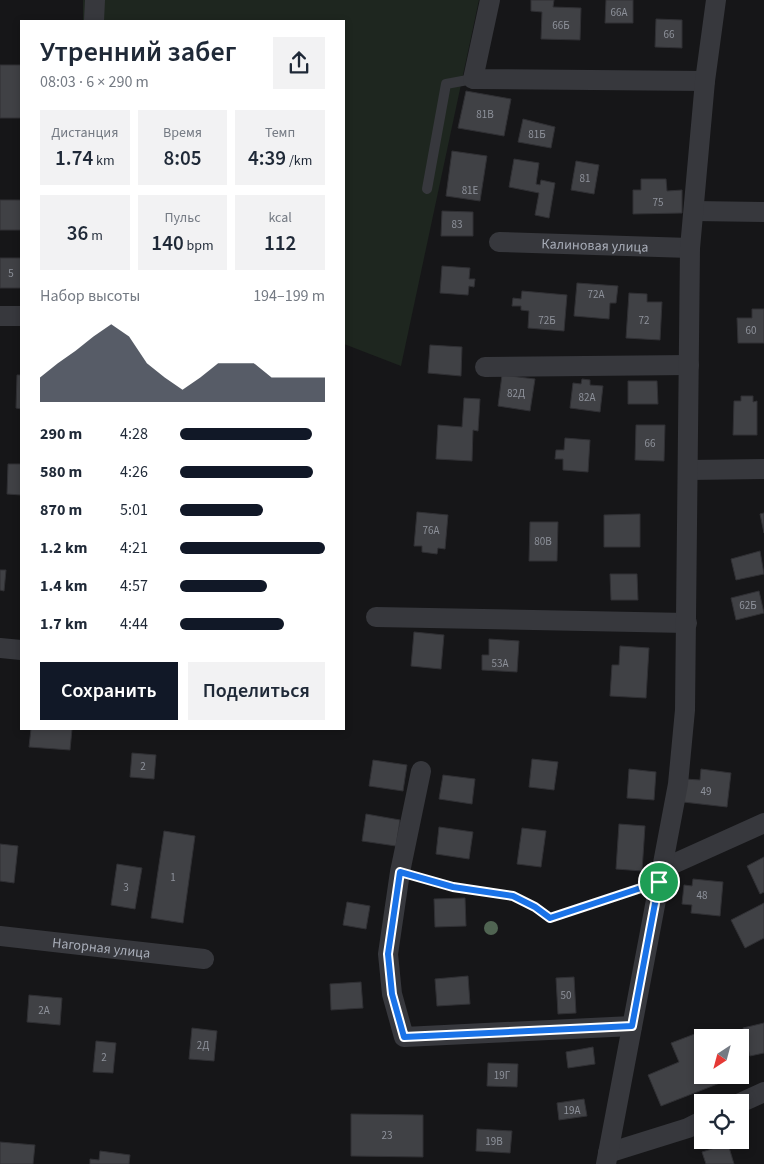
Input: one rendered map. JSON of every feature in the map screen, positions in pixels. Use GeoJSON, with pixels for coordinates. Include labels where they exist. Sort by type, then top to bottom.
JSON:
{"type":"FeatureCollection","features":[{"type":"Feature","properties":{"kind":"street"},"geometry":{"type":"LineString","coordinates":[[94,0],[94,20]]}},
{"type":"Feature","properties":{"kind":"street"},"geometry":{"type":"LineString","coordinates":[[490,0],[472,79],[705,81]]}},
{"type":"Feature","properties":{"kind":"street"},"geometry":{"type":"LineString","coordinates":[[607,1158],[678,784],[685,710],[690,248],[705,81],[716,0]]}},
{"type":"Feature","properties":{"kind":"street"},"geometry":{"type":"LineString","coordinates":[[694,211],[764,212]]}},
{"type":"Feature","properties":{"kind":"street","name":"Калиновая улица"},"geometry":{"type":"LineString","coordinates":[[499,242],[690,248]]}},
{"type":"Feature","properties":{"kind":"street"},"geometry":{"type":"LineString","coordinates":[[0,316],[20,316]]}},
{"type":"Feature","properties":{"kind":"street"},"geometry":{"type":"LineString","coordinates":[[486,367],[689,365]]}},
{"type":"Feature","properties":{"kind":"street"},"geometry":{"type":"LineString","coordinates":[[689,470],[764,468]]}},
{"type":"Feature","properties":{"kind":"street"},"geometry":{"type":"LineString","coordinates":[[376,617],[687,624]]}},
{"type":"Feature","properties":{"kind":"street"},"geometry":{"type":"LineString","coordinates":[[0,648],[20,650]]}},
{"type":"Feature","properties":{"kind":"street"},"geometry":{"type":"LineString","coordinates":[[421,771],[400,872],[388,954],[392,994],[404,1037],[632,1026]]}},
{"type":"Feature","properties":{"kind":"street"},"geometry":{"type":"LineString","coordinates":[[660,876],[764,823]]}},
{"type":"Feature","properties":{"kind":"street","name":"Нагорная улица"},"geometry":{"type":"LineString","coordinates":[[0,936],[204,960]]}},
{"type":"Feature","properties":{"kind":"street"},"geometry":{"type":"LineString","coordinates":[[749,1099],[764,1092]]}},
{"type":"Feature","properties":{"kind":"street"},"geometry":{"type":"LineString","coordinates":[[607,1158],[694,1125]]}},
{"type":"Feature","properties":{"kind":"lane"},"geometry":{"type":"LineString","coordinates":[[427,189],[446,84],[472,79]]}},
{"type":"Feature","properties":{"kind":"path"},"geometry":{"type":"LineString","coordinates":[[400,872],[453,887],[513,896],[535,907],[550,918],[660,876]]}},
{"type":"Feature","properties":{"kind":"shaded area"},"geometry":{"type":"Polygon","coordinates":[[[83,0],[479,0],[401,366],[345,344],[345,20],[83,20],[83,0]]]}},
{"type":"Feature","properties":{"kind":"building"},"geometry":{"type":"Polygon","coordinates":[[[531,0],[554,0],[553,7],[581,8],[580,40],[541,39],[542,12],[531,11],[531,0]]]}},
{"type":"Feature","properties":{"kind":"building"},"geometry":{"type":"Polygon","coordinates":[[[606,0],[633,0],[633,23],[605,23],[606,0]]]}},
{"type":"Feature","properties":{"kind":"building"},"geometry":{"type":"Polygon","coordinates":[[[656,19],[682,20],[682,48],[655,47],[656,19]]]}},
{"type":"Feature","properties":{"kind":"building"},"geometry":{"type":"Polygon","coordinates":[[[0,65],[20,65],[20,118],[0,118],[0,65]]]}},
{"type":"Feature","properties":{"kind":"building"},"geometry":{"type":"Polygon","coordinates":[[[466,91],[511,99],[504,136],[458,128],[466,91]]]}},
{"type":"Feature","properties":{"kind":"building"},"geometry":{"type":"Polygon","coordinates":[[[523,119],[555,127],[551,148],[518,142],[523,119]]]}},
{"type":"Feature","properties":{"kind":"building"},"geometry":{"type":"Polygon","coordinates":[[[452,151],[487,156],[480,201],[446,196],[452,151]]]}},
{"type":"Feature","properties":{"kind":"building"},"geometry":{"type":"Polygon","coordinates":[[[514,159],[539,163],[536,184],[540,185],[541,180],[555,183],[549,218],[535,215],[539,193],[509,187],[514,159]]]}},
{"type":"Feature","properties":{"kind":"building"},"geometry":{"type":"Polygon","coordinates":[[[576,161],[599,165],[594,194],[571,190],[576,161]]]}},
{"type":"Feature","properties":{"kind":"building"},"geometry":{"type":"Polygon","coordinates":[[[641,179],[666,179],[667,191],[682,190],[682,213],[633,214],[633,190],[641,190],[641,179]]]}},
{"type":"Feature","properties":{"kind":"building"},"geometry":{"type":"Polygon","coordinates":[[[0,200],[20,200],[20,230],[0,230],[0,200]]]}},
{"type":"Feature","properties":{"kind":"building"},"geometry":{"type":"Polygon","coordinates":[[[442,211],[473,212],[473,236],[441,236],[442,211]]]}},
{"type":"Feature","properties":{"kind":"building"},"geometry":{"type":"Polygon","coordinates":[[[0,258],[20,258],[20,288],[0,288],[0,258]]]}},
{"type":"Feature","properties":{"kind":"building"},"geometry":{"type":"Polygon","coordinates":[[[442,266],[470,268],[469,279],[475,279],[474,287],[469,286],[468,295],[440,293],[442,266]]]}},
{"type":"Feature","properties":{"kind":"building"},"geometry":{"type":"Polygon","coordinates":[[[577,283],[618,286],[616,303],[610,303],[609,319],[574,316],[577,283]]]}},
{"type":"Feature","properties":{"kind":"building"},"geometry":{"type":"Polygon","coordinates":[[[522,291],[567,295],[564,331],[528,328],[529,311],[521,310],[521,306],[512,306],[513,298],[521,299],[522,291]]]}},
{"type":"Feature","properties":{"kind":"building"},"geometry":{"type":"Polygon","coordinates":[[[629,293],[647,294],[647,302],[662,302],[660,340],[626,338],[629,293]]]}},
{"type":"Feature","properties":{"kind":"building"},"geometry":{"type":"Polygon","coordinates":[[[752,309],[764,309],[764,343],[738,343],[737,318],[752,318],[752,309]]]}},
{"type":"Feature","properties":{"kind":"building"},"geometry":{"type":"Polygon","coordinates":[[[430,345],[462,347],[461,376],[428,373],[430,345]]]}},
{"type":"Feature","properties":{"kind":"building"},"geometry":{"type":"Polygon","coordinates":[[[17,375],[20,375],[20,409],[16,408],[17,375]]]}},
{"type":"Feature","properties":{"kind":"building"},"geometry":{"type":"Polygon","coordinates":[[[502,375],[535,379],[530,411],[498,406],[502,375]]]}},
{"type":"Feature","properties":{"kind":"building"},"geometry":{"type":"Polygon","coordinates":[[[582,379],[590,380],[590,385],[603,386],[600,412],[570,408],[573,383],[581,384],[582,379]]]}},
{"type":"Feature","properties":{"kind":"building"},"geometry":{"type":"Polygon","coordinates":[[[628,381],[657,381],[658,404],[628,404],[628,381]]]}},
{"type":"Feature","properties":{"kind":"building"},"geometry":{"type":"Polygon","coordinates":[[[741,396],[753,396],[753,402],[757,401],[757,435],[733,435],[734,401],[741,401],[741,396]]]}},
{"type":"Feature","properties":{"kind":"building"},"geometry":{"type":"Polygon","coordinates":[[[464,398],[480,399],[478,431],[473,430],[472,461],[436,459],[438,425],[462,427],[464,398]]]}},
{"type":"Feature","properties":{"kind":"building"},"geometry":{"type":"Polygon","coordinates":[[[636,425],[665,425],[664,461],[635,460],[636,425]]]}},
{"type":"Feature","properties":{"kind":"building"},"geometry":{"type":"Polygon","coordinates":[[[565,438],[590,440],[588,472],[563,470],[563,459],[555,459],[556,450],[564,450],[565,438]]]}},
{"type":"Feature","properties":{"kind":"building"},"geometry":{"type":"Polygon","coordinates":[[[8,464],[20,464],[20,495],[7,494],[8,464]]]}},
{"type":"Feature","properties":{"kind":"building"},"geometry":{"type":"Polygon","coordinates":[[[417,512],[448,515],[445,549],[438,548],[437,554],[422,552],[422,546],[414,546],[417,512]]]}},
{"type":"Feature","properties":{"kind":"building"},"geometry":{"type":"Polygon","coordinates":[[[764,513],[764,533],[760,514],[764,513]]]}},
{"type":"Feature","properties":{"kind":"building"},"geometry":{"type":"Polygon","coordinates":[[[640,514],[640,547],[604,547],[604,515],[640,514]]]}},
{"type":"Feature","properties":{"kind":"building"},"geometry":{"type":"Polygon","coordinates":[[[530,522],[558,522],[557,561],[529,561],[530,522]]]}},
{"type":"Feature","properties":{"kind":"building"},"geometry":{"type":"Polygon","coordinates":[[[760,551],[764,574],[736,580],[731,559],[760,551]]]}},
{"type":"Feature","properties":{"kind":"building"},"geometry":{"type":"Polygon","coordinates":[[[0,570],[6,570],[4,591],[0,590],[0,570]]]}},
{"type":"Feature","properties":{"kind":"building"},"geometry":{"type":"Polygon","coordinates":[[[610,574],[637,574],[638,600],[611,600],[610,574]]]}},
{"type":"Feature","properties":{"kind":"building"},"geometry":{"type":"Polygon","coordinates":[[[759,591],[764,613],[736,620],[731,598],[759,591]]]}},
{"type":"Feature","properties":{"kind":"building"},"geometry":{"type":"Polygon","coordinates":[[[414,632],[444,635],[441,669],[411,666],[414,632]]]}},
{"type":"Feature","properties":{"kind":"building"},"geometry":{"type":"Polygon","coordinates":[[[489,639],[519,641],[517,672],[482,670],[482,655],[489,655],[489,639]]]}},
{"type":"Feature","properties":{"kind":"building"},"geometry":{"type":"Polygon","coordinates":[[[620,646],[649,648],[646,698],[610,696],[612,665],[619,665],[620,646]]]}},
{"type":"Feature","properties":{"kind":"building"},"geometry":{"type":"Polygon","coordinates":[[[31,730],[72,730],[70,750],[29,747],[31,730]]]}},
{"type":"Feature","properties":{"kind":"building"},"geometry":{"type":"Polygon","coordinates":[[[132,753],[156,755],[154,779],[130,777],[132,753]]]}},
{"type":"Feature","properties":{"kind":"building"},"geometry":{"type":"Polygon","coordinates":[[[532,759],[558,762],[554,790],[529,787],[532,759]]]}},
{"type":"Feature","properties":{"kind":"building"},"geometry":{"type":"Polygon","coordinates":[[[373,760],[407,765],[403,791],[369,786],[373,760]]]}},
{"type":"Feature","properties":{"kind":"building"},"geometry":{"type":"Polygon","coordinates":[[[629,769],[656,772],[654,800],[627,798],[629,769]]]}},
{"type":"Feature","properties":{"kind":"building"},"geometry":{"type":"Polygon","coordinates":[[[701,769],[731,773],[727,807],[683,802],[685,779],[700,780],[701,769]]]}},
{"type":"Feature","properties":{"kind":"building"},"geometry":{"type":"Polygon","coordinates":[[[443,775],[475,779],[472,804],[439,799],[443,775]]]}},
{"type":"Feature","properties":{"kind":"building"},"geometry":{"type":"Polygon","coordinates":[[[366,814],[400,820],[396,846],[362,841],[366,814]]]}},
{"type":"Feature","properties":{"kind":"building"},"geometry":{"type":"Polygon","coordinates":[[[619,824],[645,826],[642,871],[616,869],[619,824]]]}},
{"type":"Feature","properties":{"kind":"building"},"geometry":{"type":"Polygon","coordinates":[[[439,827],[473,832],[469,859],[436,854],[439,827]]]}},
{"type":"Feature","properties":{"kind":"building"},"geometry":{"type":"Polygon","coordinates":[[[522,828],[546,831],[541,867],[517,864],[522,828]]]}},
{"type":"Feature","properties":{"kind":"building"},"geometry":{"type":"Polygon","coordinates":[[[164,831],[195,836],[183,923],[151,918],[164,831]]]}},
{"type":"Feature","properties":{"kind":"building"},"geometry":{"type":"Polygon","coordinates":[[[0,844],[18,846],[14,883],[0,881],[0,844]]]}},
{"type":"Feature","properties":{"kind":"building"},"geometry":{"type":"Polygon","coordinates":[[[764,857],[764,892],[760,894],[747,866],[764,857]]]}},
{"type":"Feature","properties":{"kind":"building"},"geometry":{"type":"Polygon","coordinates":[[[117,864],[142,868],[135,909],[111,905],[117,864]]]}},
{"type":"Feature","properties":{"kind":"building"},"geometry":{"type":"Polygon","coordinates":[[[693,879],[723,882],[720,916],[691,913],[692,905],[682,904],[684,885],[692,886],[693,879]]]}},
{"type":"Feature","properties":{"kind":"building"},"geometry":{"type":"Polygon","coordinates":[[[465,898],[466,926],[435,927],[434,899],[465,898]]]}},
{"type":"Feature","properties":{"kind":"building"},"geometry":{"type":"Polygon","coordinates":[[[347,902],[370,906],[366,929],[343,925],[347,902]]]}},
{"type":"Feature","properties":{"kind":"building"},"geometry":{"type":"Polygon","coordinates":[[[764,903],[764,938],[745,948],[731,920],[764,903]]]}},
{"type":"Feature","properties":{"kind":"building"},"geometry":{"type":"Polygon","coordinates":[[[468,976],[470,1004],[437,1006],[435,979],[468,976]]]}},
{"type":"Feature","properties":{"kind":"building"},"geometry":{"type":"Polygon","coordinates":[[[574,977],[576,1013],[558,1014],[556,978],[574,977]]]}},
{"type":"Feature","properties":{"kind":"building"},"geometry":{"type":"Polygon","coordinates":[[[361,982],[363,1008],[331,1010],[330,984],[361,982]]]}},
{"type":"Feature","properties":{"kind":"building"},"geometry":{"type":"Polygon","coordinates":[[[29,995],[62,998],[60,1025],[27,1022],[29,995]]]}},
{"type":"Feature","properties":{"kind":"building"},"geometry":{"type":"Polygon","coordinates":[[[764,1023],[764,1053],[750,1056],[749,1029],[743,1028],[764,1023]]]}},
{"type":"Feature","properties":{"kind":"building"},"geometry":{"type":"Polygon","coordinates":[[[192,1028],[217,1031],[214,1061],[189,1059],[192,1028]]]}},
{"type":"Feature","properties":{"kind":"building"},"geometry":{"type":"Polygon","coordinates":[[[694,1034],[694,1084],[717,1084],[661,1106],[648,1075],[679,1062],[671,1043],[694,1034]]]}},
{"type":"Feature","properties":{"kind":"building"},"geometry":{"type":"Polygon","coordinates":[[[96,1041],[116,1043],[113,1073],[93,1072],[96,1041]]]}},
{"type":"Feature","properties":{"kind":"building"},"geometry":{"type":"Polygon","coordinates":[[[593,1047],[595,1064],[568,1068],[566,1052],[593,1047]]]}},
{"type":"Feature","properties":{"kind":"building"},"geometry":{"type":"Polygon","coordinates":[[[488,1063],[518,1064],[517,1087],[487,1086],[488,1063]]]}},
{"type":"Feature","properties":{"kind":"building"},"geometry":{"type":"Polygon","coordinates":[[[584,1099],[587,1116],[559,1120],[557,1103],[584,1099]]]}},
{"type":"Feature","properties":{"kind":"building"},"geometry":{"type":"Polygon","coordinates":[[[351,1114],[423,1115],[423,1157],[351,1156],[351,1114]]]}},
{"type":"Feature","properties":{"kind":"building"},"geometry":{"type":"Polygon","coordinates":[[[477,1129],[512,1131],[510,1153],[476,1151],[477,1129]]]}},
{"type":"Feature","properties":{"kind":"building"},"geometry":{"type":"Polygon","coordinates":[[[0,1142],[35,1145],[33,1164],[0,1164],[0,1142]]]}},
{"type":"Feature","properties":{"kind":"building"},"geometry":{"type":"Polygon","coordinates":[[[712,1149],[730,1149],[734,1164],[706,1164],[702,1152],[712,1149]]]}},
{"type":"Feature","properties":{"kind":"building"},"geometry":{"type":"Polygon","coordinates":[[[100,1151],[130,1155],[129,1164],[90,1164],[90,1159],[99,1160],[100,1151]]]}},
{"type":"Feature","properties":{"kind":"route"},"geometry":{"type":"LineString","coordinates":[[400,872],[453,887],[513,896],[535,907],[550,918],[659,882],[632,1026],[404,1037],[392,994],[388,954],[400,872]]}}]}
